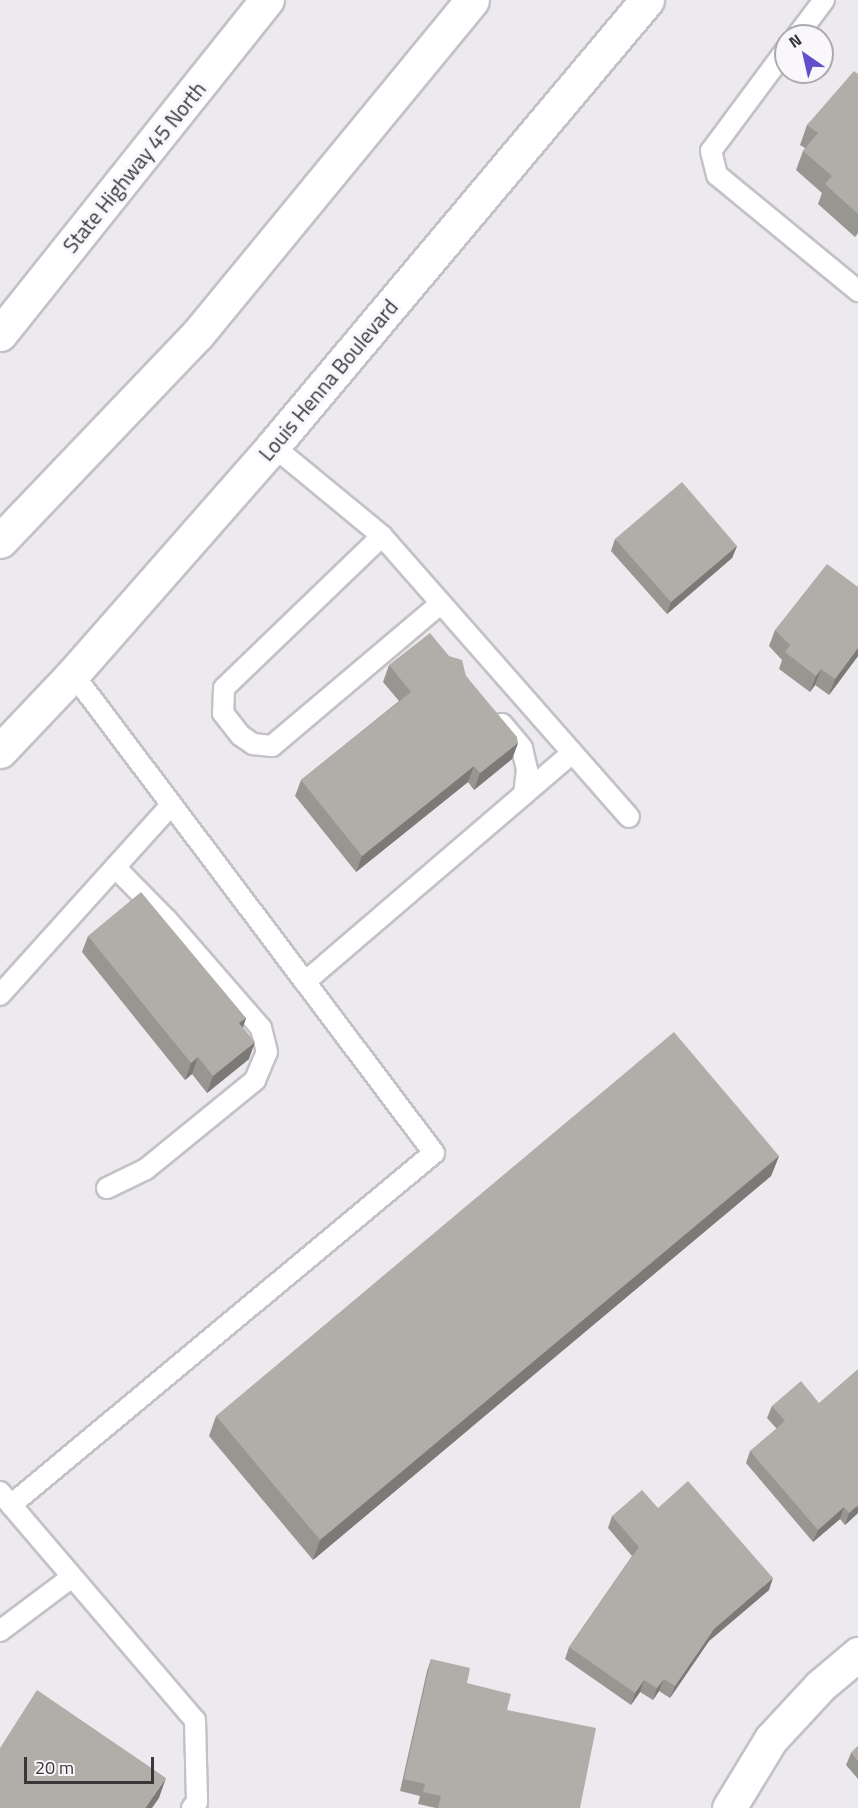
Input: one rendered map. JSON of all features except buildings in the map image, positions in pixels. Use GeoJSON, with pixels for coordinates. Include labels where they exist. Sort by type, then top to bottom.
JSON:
{"type":"FeatureCollection","features":[{"type":"Feature","properties":{"kind":"main road","name":"State Highway 45 North"},"geometry":{"type":"LineString","coordinates":[[0,334],[267,0]]}},
{"type":"Feature","properties":{"kind":"main road"},"geometry":{"type":"LineString","coordinates":[[0,541],[197,335],[472,0]]}},
{"type":"Feature","properties":{"kind":"main road","name":"Louis Henna Boulevard"},"geometry":{"type":"LineString","coordinates":[[0,751],[73,674],[273,446],[647,0]]}},
{"type":"Feature","properties":{"kind":"main road"},"geometry":{"type":"LineString","coordinates":[[729,1808],[771,1739],[820,1686],[858,1654]]}},
{"type":"Feature","properties":{"kind":"lane"},"geometry":{"type":"LineString","coordinates":[[806,24],[824,0]]}},
{"type":"Feature","properties":{"kind":"lane"},"geometry":{"type":"LineString","coordinates":[[774,66],[711,151],[717,175],[858,291]]}},
{"type":"Feature","properties":{"kind":"lane"},"geometry":{"type":"LineString","coordinates":[[273,446],[382,536],[628,818]]}},
{"type":"Feature","properties":{"kind":"lane"},"geometry":{"type":"LineString","coordinates":[[382,536],[224,688],[222,713],[240,735],[253,744],[273,746],[441,603]]}},
{"type":"Feature","properties":{"kind":"lane"},"geometry":{"type":"LineString","coordinates":[[418,623],[432,639]]}},
{"type":"Feature","properties":{"kind":"lane"},"geometry":{"type":"LineString","coordinates":[[73,674],[434,1153],[6,1499],[195,1720],[197,1802],[192,1808]]}},
{"type":"Feature","properties":{"kind":"lane"},"geometry":{"type":"LineString","coordinates":[[492,712],[522,748],[527,770],[524,794]]}},
{"type":"Feature","properties":{"kind":"lane"},"geometry":{"type":"LineString","coordinates":[[305,982],[572,753]]}},
{"type":"Feature","properties":{"kind":"lane"},"geometry":{"type":"LineString","coordinates":[[0,995],[171,805]]}},
{"type":"Feature","properties":{"kind":"lane"},"geometry":{"type":"LineString","coordinates":[[107,1188],[146,1169],[255,1080],[267,1052],[261,1028],[167,920],[115,867]]}},
{"type":"Feature","properties":{"kind":"lane"},"geometry":{"type":"LineString","coordinates":[[0,1631],[72,1577]]}}]}
